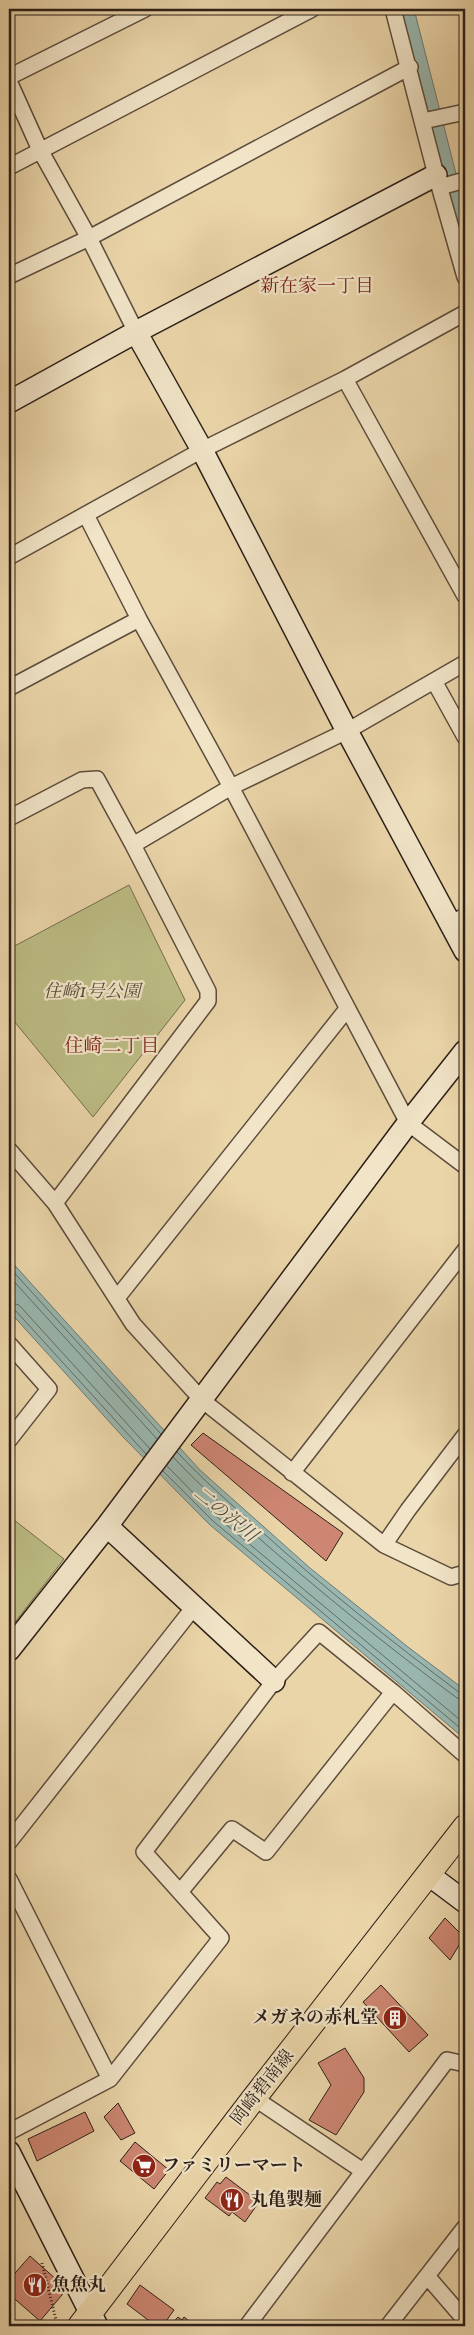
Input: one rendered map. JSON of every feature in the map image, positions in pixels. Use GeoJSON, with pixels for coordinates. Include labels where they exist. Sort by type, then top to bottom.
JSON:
{"type":"FeatureCollection","features":[{"type":"Feature","properties":{"kind":"main road","name":"岡崎碧南線"},"geometry":{"type":"LineString","coordinates":[[89,2322],[254,2098],[429,1876],[465,1827]]}},
{"type":"Feature","properties":{"kind":"street"},"geometry":{"type":"LineString","coordinates":[[9,77],[145,9]]}},
{"type":"Feature","properties":{"kind":"street"},"geometry":{"type":"LineString","coordinates":[[9,167],[312,9]]}},
{"type":"Feature","properties":{"kind":"street"},"geometry":{"type":"LineString","coordinates":[[394,9],[438,181],[465,277]]}},
{"type":"Feature","properties":{"kind":"street"},"geometry":{"type":"LineString","coordinates":[[9,276],[89,238],[410,67]]}},
{"type":"Feature","properties":{"kind":"street"},"geometry":{"type":"LineString","coordinates":[[9,81],[40,150],[89,238],[136,332],[202,450],[347,731],[458,919],[465,951]]}},
{"type":"Feature","properties":{"kind":"street"},"geometry":{"type":"LineString","coordinates":[[423,120],[465,112]]}},
{"type":"Feature","properties":{"kind":"street"},"geometry":{"type":"LineString","coordinates":[[9,402],[136,332],[438,181],[465,180]]}},
{"type":"Feature","properties":{"kind":"street"},"geometry":{"type":"LineString","coordinates":[[9,557],[202,450],[345,379],[465,313]]}},
{"type":"Feature","properties":{"kind":"street"},"geometry":{"type":"LineString","coordinates":[[345,379],[465,596]]}},
{"type":"Feature","properties":{"kind":"street"},"geometry":{"type":"LineString","coordinates":[[86,515],[139,619],[231,787],[408,1123],[465,1166]]}},
{"type":"Feature","properties":{"kind":"street"},"geometry":{"type":"LineString","coordinates":[[9,688],[139,619]]}},
{"type":"Feature","properties":{"kind":"street"},"geometry":{"type":"LineString","coordinates":[[134,845],[231,787],[347,731],[465,663]]}},
{"type":"Feature","properties":{"kind":"street"},"geometry":{"type":"LineString","coordinates":[[434,681],[465,737]]}},
{"type":"Feature","properties":{"kind":"street"},"geometry":{"type":"LineString","coordinates":[[9,818],[82,780],[97,779],[134,845],[208,991],[208,1001],[55,1203]]}},
{"type":"Feature","properties":{"kind":"street"},"geometry":{"type":"LineString","coordinates":[[117,1298],[347,1010]]}},
{"type":"Feature","properties":{"kind":"street"},"geometry":{"type":"LineString","coordinates":[[9,1650],[107,1526],[408,1123],[465,1051]]}},
{"type":"Feature","properties":{"kind":"street"},"geometry":{"type":"LineString","coordinates":[[9,1150],[55,1203],[133,1324],[202,1400],[384,1546],[451,1577],[465,1573]]}},
{"type":"Feature","properties":{"kind":"street"},"geometry":{"type":"LineString","coordinates":[[292,1473],[465,1250]]}},
{"type":"Feature","properties":{"kind":"street"},"geometry":{"type":"LineString","coordinates":[[9,1344],[48,1389],[9,1440]]}},
{"type":"Feature","properties":{"kind":"street"},"geometry":{"type":"LineString","coordinates":[[384,1546],[408,1510],[465,1435]]}},
{"type":"Feature","properties":{"kind":"street"},"geometry":{"type":"LineString","coordinates":[[107,1526],[274,1681]]}},
{"type":"Feature","properties":{"kind":"street"},"geometry":{"type":"LineString","coordinates":[[9,1842],[194,1607]]}},
{"type":"Feature","properties":{"kind":"street"},"geometry":{"type":"LineString","coordinates":[[9,2132],[110,2079],[221,1938],[144,1852],[274,1681],[319,1632],[393,1692],[465,1755]]}},
{"type":"Feature","properties":{"kind":"street"},"geometry":{"type":"LineString","coordinates":[[180,1892],[232,1829],[266,1852],[393,1692]]}},
{"type":"Feature","properties":{"kind":"street"},"geometry":{"type":"LineString","coordinates":[[429,1876],[465,1902]]}},
{"type":"Feature","properties":{"kind":"street"},"geometry":{"type":"LineString","coordinates":[[9,1879],[110,2079]]}},
{"type":"Feature","properties":{"kind":"street"},"geometry":{"type":"LineString","coordinates":[[247,2326],[447,2060],[465,2064]]}},
{"type":"Feature","properties":{"kind":"street"},"geometry":{"type":"LineString","coordinates":[[254,2098],[363,2171]]}},
{"type":"Feature","properties":{"kind":"street"},"geometry":{"type":"LineString","coordinates":[[9,2152],[89,2322]]}},
{"type":"Feature","properties":{"kind":"street"},"geometry":{"type":"LineString","coordinates":[[388,2326],[465,2227]]}},
{"type":"Feature","properties":{"kind":"street"},"geometry":{"type":"LineString","coordinates":[[427,2276],[465,2320]]}},
{"type":"Feature","properties":{"kind":"path"},"geometry":{"type":"LineString","coordinates":[[42,2259],[56,2320],[51,2326]]}},
{"type":"Feature","properties":{"kind":"green space","name":"住崎1号公園"},"geometry":{"type":"Polygon","coordinates":[[[129,885],[185,1000],[93,1117],[9,1015],[9,949],[129,885]]]}},
{"type":"Feature","properties":{"kind":"green space"},"geometry":{"type":"Polygon","coordinates":[[[9,1516],[64,1559],[9,1630],[9,1516]]]}},
{"type":"Feature","properties":{"kind":"water"},"geometry":{"type":"Polygon","coordinates":[[[400,9],[414,9],[465,209],[465,254],[418,72],[400,9]]]}},
{"type":"Feature","properties":{"kind":"water","name":"二の沢川"},"geometry":{"type":"Polygon","coordinates":[[[9,1259],[200,1470],[310,1568],[465,1690],[465,1739],[210,1525],[124,1438],[9,1311],[9,1259]]]}},
{"type":"Feature","properties":{"kind":"building"},"geometry":{"type":"Polygon","coordinates":[[[465,1101],[465,1116],[459,1109],[465,1101]]]}},
{"type":"Feature","properties":{"kind":"building"},"geometry":{"type":"Polygon","coordinates":[[[203,1433],[343,1533],[326,1561],[191,1445],[203,1433]]]}},
{"type":"Feature","properties":{"kind":"building"},"geometry":{"type":"Polygon","coordinates":[[[445,1918],[464,1937],[450,1960],[429,1938],[445,1918]]]}},
{"type":"Feature","properties":{"kind":"building","name":"メガネの赤札堂"},"geometry":{"type":"Polygon","coordinates":[[[381,1985],[428,2035],[409,2052],[363,2002],[381,1985]]]}},
{"type":"Feature","properties":{"kind":"building"},"geometry":{"type":"Polygon","coordinates":[[[345,2048],[364,2078],[364,2092],[336,2135],[309,2120],[331,2085],[318,2063],[345,2048]]]}},
{"type":"Feature","properties":{"kind":"building"},"geometry":{"type":"Polygon","coordinates":[[[118,2103],[135,2133],[121,2140],[104,2117],[118,2103]]]}},
{"type":"Feature","properties":{"kind":"building"},"geometry":{"type":"Polygon","coordinates":[[[85,2112],[94,2131],[37,2161],[28,2139],[85,2112]]]}},
{"type":"Feature","properties":{"kind":"building","name":"ファミリーマート"},"geometry":{"type":"Polygon","coordinates":[[[135,2142],[169,2170],[154,2189],[120,2161],[135,2142]]]}},
{"type":"Feature","properties":{"kind":"building","name":"丸亀製麺"},"geometry":{"type":"Polygon","coordinates":[[[226,2177],[259,2202],[245,2222],[232,2212],[229,2216],[205,2198],[217,2182],[220,2184],[226,2177]]]}},
{"type":"Feature","properties":{"kind":"building","name":"魚魚丸"},"geometry":{"type":"Polygon","coordinates":[[[30,2256],[67,2289],[40,2321],[9,2294],[9,2280],[30,2256]]]}},
{"type":"Feature","properties":{"kind":"building"},"geometry":{"type":"Polygon","coordinates":[[[140,2285],[174,2310],[164,2324],[160,2321],[156,2326],[127,2304],[140,2285]]]}},
{"type":"Feature","properties":{"kind":"building"},"geometry":{"type":"Polygon","coordinates":[[[178,2317],[182,2320],[184,2317],[193,2324],[192,2326],[170,2326],[178,2317]]]}},
{"type":"Feature","properties":{"kind":"place","name":"メガネの赤札堂"},"geometry":{"type":"Point","coordinates":[395,2018]}},
{"type":"Feature","properties":{"kind":"place","name":"ファミリーマート"},"geometry":{"type":"Point","coordinates":[144,2166]}},
{"type":"Feature","properties":{"kind":"place","name":"丸亀製麺"},"geometry":{"type":"Point","coordinates":[232,2200]}},
{"type":"Feature","properties":{"kind":"place","name":"魚魚丸"},"geometry":{"type":"Point","coordinates":[35,2285]}},
{"type":"Feature","properties":{"kind":"district","name":"新在家一丁目"},"geometry":{"type":"Point","coordinates":[317,287]}},
{"type":"Feature","properties":{"kind":"district","name":"住崎二丁目"},"geometry":{"type":"Point","coordinates":[112,1047]}}]}
